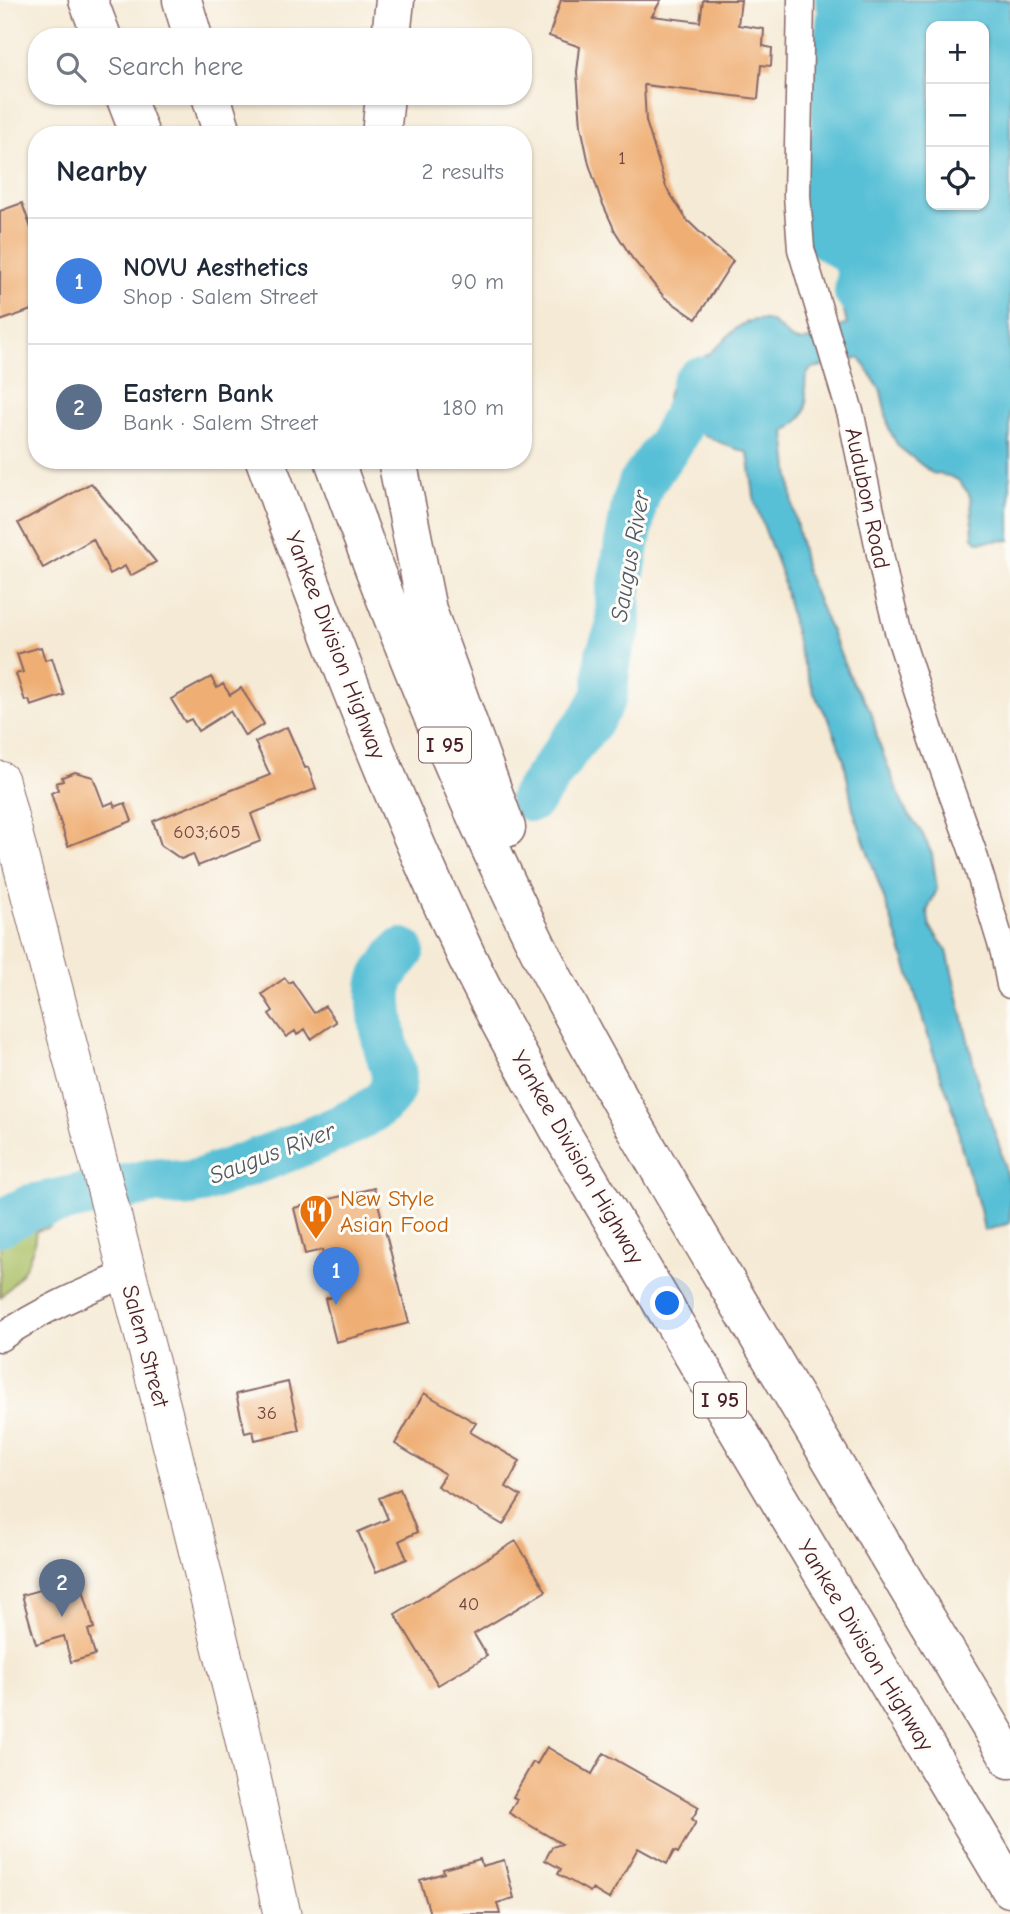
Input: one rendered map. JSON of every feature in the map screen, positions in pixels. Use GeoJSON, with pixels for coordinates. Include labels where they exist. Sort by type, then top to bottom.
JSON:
{"type":"FeatureCollection","features":[{"type":"Feature","properties":{"kind":"highway"},"geometry":{"type":"LineString","coordinates":[[88,0],[99,28]]}},
{"type":"Feature","properties":{"kind":"highway"},"geometry":{"type":"LineString","coordinates":[[114,0],[122,28]]}},
{"type":"Feature","properties":{"kind":"highway"},"geometry":{"type":"LineString","coordinates":[[182,0],[190,28]]}},
{"type":"Feature","properties":{"kind":"highway"},"geometry":{"type":"LineString","coordinates":[[392,28],[395,0]]}},
{"type":"Feature","properties":{"kind":"highway"},"geometry":{"type":"LineString","coordinates":[[128,105],[137,126]]}},
{"type":"Feature","properties":{"kind":"highway"},"geometry":{"type":"LineString","coordinates":[[147,105],[153,126]]}},
{"type":"Feature","properties":{"kind":"highway"},"geometry":{"type":"LineString","coordinates":[[214,105],[220,126]]}},
{"type":"Feature","properties":{"kind":"highway"},"geometry":{"type":"LineString","coordinates":[[382,126],[384,105]]}},
{"type":"Feature","properties":{"kind":"highway","name":"Yankee Division Highway"},"geometry":{"type":"LineString","coordinates":[[268,469],[349,687],[458,939],[508,1035],[559,1131],[1010,1888]]}},
{"type":"Feature","properties":{"kind":"highway","name":"I 95"},"geometry":{"type":"LineString","coordinates":[[337,469],[380,587],[463,788],[510,890],[576,1021],[642,1140],[1010,1759]]}},
{"type":"Feature","properties":{"kind":"highway"},"geometry":{"type":"LineString","coordinates":[[399,469],[427,611],[576,1021]]}},
{"type":"Feature","properties":{"kind":"main road","name":"Salem Street"},"geometry":{"type":"LineString","coordinates":[[0,780],[243,1736],[282,1914]]}},
{"type":"Feature","properties":{"kind":"street","name":"Audubon Road"},"geometry":{"type":"LineString","coordinates":[[801,0],[797,195],[802,249],[851,415],[898,631],[929,729],[973,852],[1004,953],[1010,985]]}},
{"type":"Feature","properties":{"kind":"street"},"geometry":{"type":"LineString","coordinates":[[0,1338],[20,1324],[77,1294],[127,1274]]}},
{"type":"Feature","properties":{"kind":"green space"},"geometry":{"type":"Polygon","coordinates":[[[34,1186],[50,1227],[36,1231],[25,1268],[0,1297],[0,1210],[16,1191],[34,1186]]]}},
{"type":"Feature","properties":{"kind":"water"},"geometry":{"type":"Polygon","coordinates":[[[835,0],[1010,0],[1010,540],[978,542],[973,537],[969,494],[958,480],[932,473],[898,446],[889,429],[881,391],[860,358],[813,368],[805,382],[805,411],[785,432],[793,508],[807,575],[852,682],[871,711],[878,741],[904,808],[922,833],[932,854],[937,889],[927,911],[930,927],[947,951],[979,1087],[1000,1148],[1010,1190],[1010,1223],[984,1231],[955,1114],[853,809],[844,760],[830,722],[814,693],[799,650],[780,570],[755,503],[748,453],[694,430],[672,410],[667,399],[670,388],[683,373],[745,323],[769,321],[790,338],[802,341],[847,324],[843,306],[848,288],[845,277],[837,266],[823,165],[828,104],[825,79],[831,54],[830,38],[835,0]]]}},
{"type":"Feature","properties":{"kind":"building"},"geometry":{"type":"Polygon","coordinates":[[[561,0],[661,0],[652,16],[700,22],[703,0],[741,0],[738,25],[764,29],[763,46],[772,48],[771,66],[761,65],[758,99],[644,85],[646,121],[666,187],[687,220],[733,261],[696,319],[664,297],[632,258],[615,231],[601,200],[589,164],[581,126],[577,72],[580,47],[549,36],[561,0]]]}},
{"type":"Feature","properties":{"kind":"building"},"geometry":{"type":"Polygon","coordinates":[[[22,203],[28,220],[28,311],[0,321],[0,211],[22,203]]]}},
{"type":"Feature","properties":{"kind":"building"},"geometry":{"type":"Polygon","coordinates":[[[91,483],[156,562],[130,576],[125,566],[110,574],[93,539],[43,568],[18,523],[91,483]]]}},
{"type":"Feature","properties":{"kind":"building"},"geometry":{"type":"Polygon","coordinates":[[[41,647],[45,660],[52,658],[64,695],[31,706],[29,700],[25,701],[16,674],[23,672],[17,654],[41,647]]]}},
{"type":"Feature","properties":{"kind":"building"},"geometry":{"type":"Polygon","coordinates":[[[211,677],[217,688],[223,684],[230,695],[241,688],[264,724],[245,736],[230,711],[198,731],[191,719],[185,722],[171,699],[211,677]]]}},
{"type":"Feature","properties":{"kind":"building"},"geometry":{"type":"Polygon","coordinates":[[[287,727],[316,789],[251,814],[261,841],[198,866],[193,854],[181,859],[161,845],[153,821],[270,775],[255,742],[287,727]]]}},
{"type":"Feature","properties":{"kind":"building"},"geometry":{"type":"Polygon","coordinates":[[[75,772],[93,777],[104,806],[113,802],[115,807],[125,803],[132,821],[68,846],[51,793],[58,790],[56,783],[63,781],[62,777],[75,772]]]}},
{"type":"Feature","properties":{"kind":"building"},"geometry":{"type":"Polygon","coordinates":[[[285,978],[289,983],[292,981],[314,1013],[325,1006],[336,1022],[311,1039],[305,1029],[297,1035],[295,1031],[286,1037],[269,1014],[273,1011],[262,994],[285,978]]]}},
{"type":"Feature","properties":{"kind":"building"},"geometry":{"type":"Polygon","coordinates":[[[374,1188],[409,1323],[336,1342],[325,1299],[334,1296],[322,1250],[305,1254],[294,1208],[374,1188]]]}},
{"type":"Feature","properties":{"kind":"building"},"geometry":{"type":"Polygon","coordinates":[[[288,1382],[299,1430],[255,1440],[253,1431],[245,1433],[236,1394],[288,1382]]]}},
{"type":"Feature","properties":{"kind":"building"},"geometry":{"type":"Polygon","coordinates":[[[424,1393],[476,1423],[470,1432],[520,1461],[506,1487],[521,1496],[503,1525],[437,1486],[445,1474],[395,1444],[424,1393]]]}},
{"type":"Feature","properties":{"kind":"building"},"geometry":{"type":"Polygon","coordinates":[[[400,1489],[417,1532],[399,1541],[407,1559],[376,1572],[358,1532],[388,1519],[379,1498],[400,1489]]]}},
{"type":"Feature","properties":{"kind":"building"},"geometry":{"type":"Polygon","coordinates":[[[516,1541],[546,1591],[474,1634],[487,1656],[438,1685],[395,1614],[516,1541]]]}},
{"type":"Feature","properties":{"kind":"building"},"geometry":{"type":"Polygon","coordinates":[[[80,1579],[94,1628],[88,1630],[95,1655],[71,1662],[64,1636],[36,1644],[22,1595],[80,1579]]]}},
{"type":"Feature","properties":{"kind":"building"},"geometry":{"type":"Polygon","coordinates":[[[547,1747],[592,1774],[604,1753],[699,1807],[692,1819],[696,1822],[678,1853],[674,1851],[667,1864],[638,1848],[609,1899],[558,1874],[561,1869],[545,1860],[552,1847],[562,1844],[509,1813],[517,1799],[513,1797],[533,1762],[537,1764],[547,1747]]]}},
{"type":"Feature","properties":{"kind":"building"},"geometry":{"type":"Polygon","coordinates":[[[480,1859],[482,1866],[504,1860],[514,1898],[497,1903],[500,1914],[430,1914],[420,1880],[444,1873],[443,1869],[480,1859]]]}},
{"type":"Feature","properties":{"kind":"waterway","name":"Saugus River"},"geometry":{"type":"LineString","coordinates":[[838,0],[841,8],[836,51],[834,138],[823,158],[817,188],[818,216],[822,234],[848,251],[857,263],[857,292]]}},
{"type":"Feature","properties":{"kind":"waterway","name":"Saugus River"},"geometry":{"type":"LineString","coordinates":[[532,799],[592,719],[605,695],[608,655],[619,627],[618,596],[634,505],[641,484],[672,440],[693,400],[693,387],[699,380],[717,381]]}},
{"type":"Feature","properties":{"kind":"waterway","name":"Saugus River"},"geometry":{"type":"LineString","coordinates":[[0,1223],[31,1207],[159,1180],[180,1184],[201,1181],[303,1143],[379,1105],[390,1093],[394,1081],[382,1023],[380,987],[385,974],[402,951]]}},
{"type":"Feature","properties":{"kind":"place","name":"New Style Asian Food"},"geometry":{"type":"Point","coordinates":[316,1241]}},
{"type":"Feature","properties":{"kind":"place","name":"NOVU Aesthetics"},"geometry":{"type":"Point","coordinates":[336,1305]}},
{"type":"Feature","properties":{"kind":"place","name":"Eastern Bank"},"geometry":{"type":"Point","coordinates":[62,1617]}}]}
